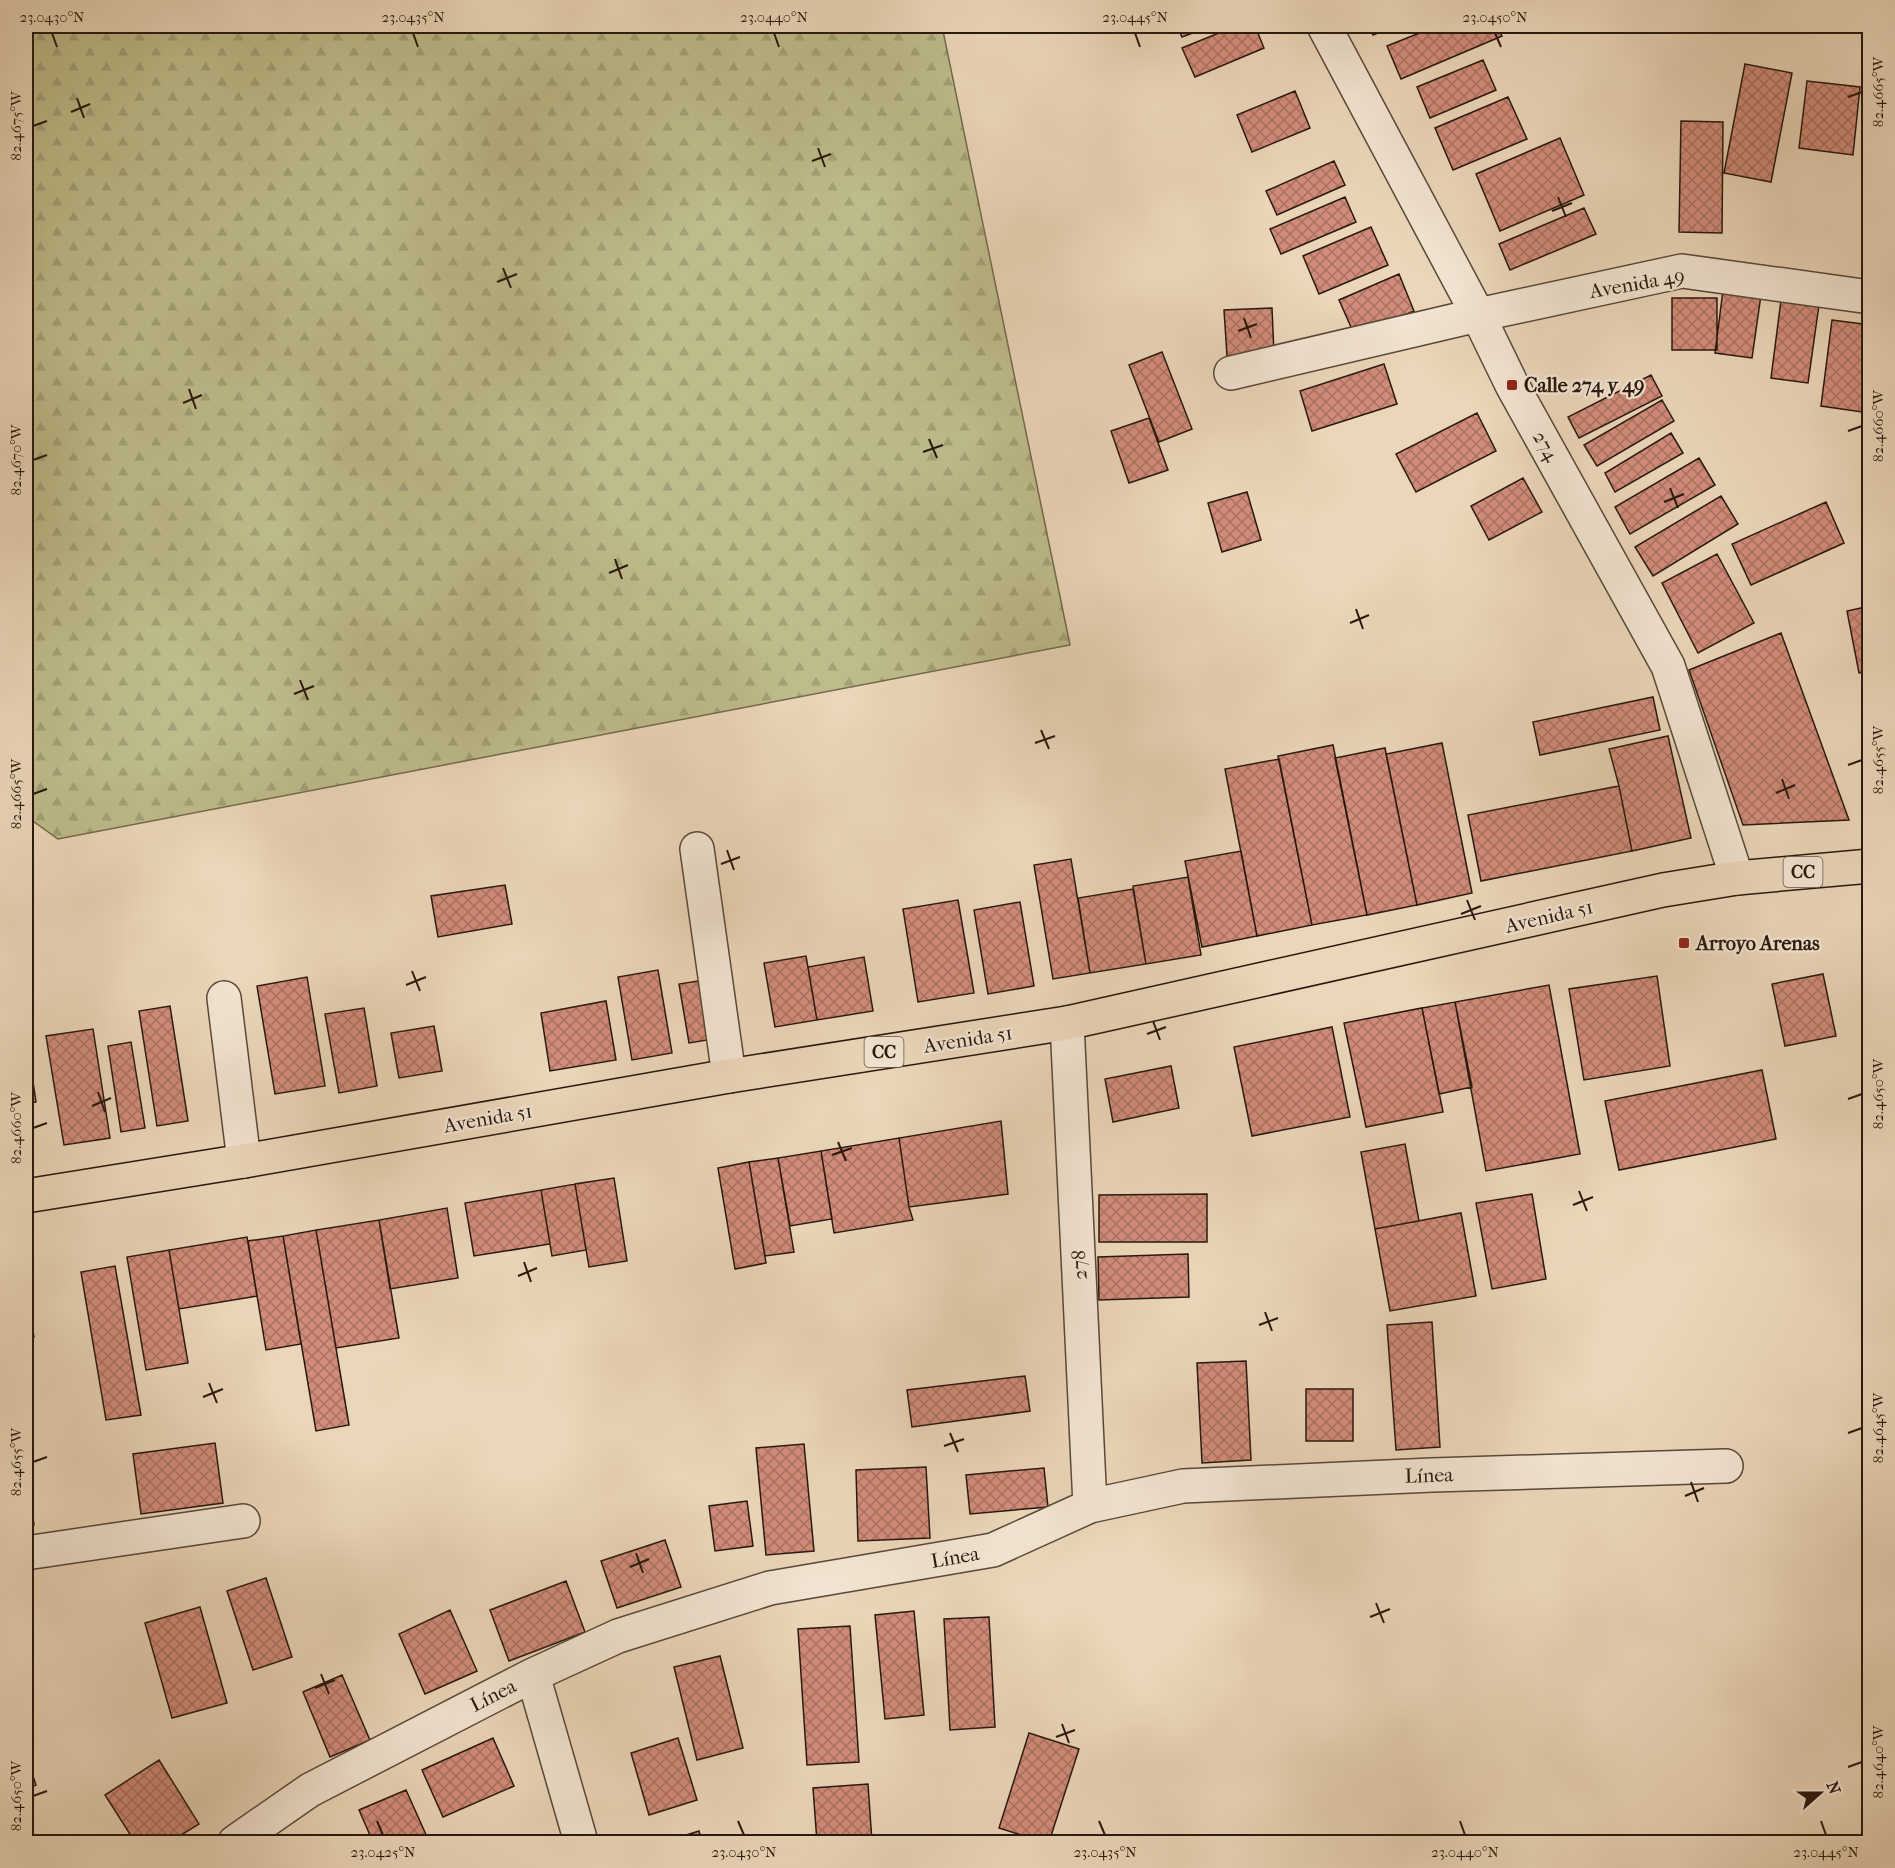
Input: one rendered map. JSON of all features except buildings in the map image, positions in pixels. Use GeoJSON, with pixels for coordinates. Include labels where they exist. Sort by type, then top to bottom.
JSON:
{"type":"FeatureCollection","features":[{"type":"Feature","properties":{"kind":"main road","name":"Avenida 51"},"geometry":{"type":"LineString","coordinates":[[26,1196],[244,1161],[729,1076],[1067,1023],[1663,890],[1737,878],[1869,866]]}},
{"type":"Feature","properties":{"kind":"street","name":"274"},"geometry":{"type":"LineString","coordinates":[[1324,26],[1478,315],[1512,385],[1668,666],[1737,878]]}},
{"type":"Feature","properties":{"kind":"street","name":"Avenida 49"},"geometry":{"type":"LineString","coordinates":[[1231,373],[1478,315],[1682,271],[1869,297]]}},
{"type":"Feature","properties":{"kind":"street"},"geometry":{"type":"LineString","coordinates":[[697,849],[729,1076]]}},
{"type":"Feature","properties":{"kind":"street"},"geometry":{"type":"LineString","coordinates":[[225,998],[244,1161]]}},
{"type":"Feature","properties":{"kind":"street","name":"278"},"geometry":{"type":"LineString","coordinates":[[1067,1023],[1090,1506]]}},
{"type":"Feature","properties":{"kind":"street","name":"Línea"},"geometry":{"type":"LineString","coordinates":[[235,1842],[310,1790],[533,1675],[618,1636],[770,1588],[993,1550],[1090,1506],[1184,1486],[1432,1475],[1726,1466]]}},
{"type":"Feature","properties":{"kind":"street"},"geometry":{"type":"LineString","coordinates":[[26,1553],[243,1521]]}},
{"type":"Feature","properties":{"kind":"street"},"geometry":{"type":"LineString","coordinates":[[533,1675],[581,1842]]}},
{"type":"Feature","properties":{"kind":"green space"},"geometry":{"type":"Polygon","coordinates":[[[26,26],[942,26],[1070,645],[58,839],[26,816],[26,26]]]}},
{"type":"Feature","properties":{"kind":"place","name":"Calle 274 y 49"},"geometry":{"type":"Point","coordinates":[1512,385]}},
{"type":"Feature","properties":{"kind":"place","name":"Arroyo Arenas"},"geometry":{"type":"Point","coordinates":[1684,943]}}]}
